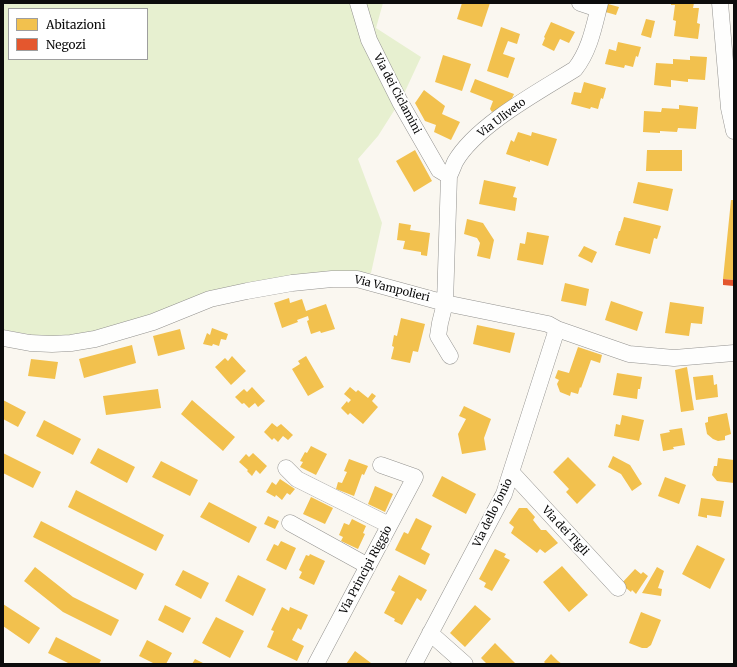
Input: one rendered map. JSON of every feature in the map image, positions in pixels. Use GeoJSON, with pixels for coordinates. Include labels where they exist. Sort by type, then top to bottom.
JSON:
{"type":"FeatureCollection","features":[{"type":"Feature","properties":{"kind":"street","name":"Via dei Ciclamini"},"geometry":{"type":"LineString","coordinates":[[358,3],[369,40],[400,102],[439,170],[450,176]]}},
{"type":"Feature","properties":{"kind":"street"},"geometry":{"type":"LineString","coordinates":[[580,3],[599,6]]}},
{"type":"Feature","properties":{"kind":"street"},"geometry":{"type":"LineString","coordinates":[[720,3],[729,108],[734,131]]}},
{"type":"Feature","properties":{"kind":"street","name":"Via Uliveto"},"geometry":{"type":"LineString","coordinates":[[450,356],[438,336],[445,302],[450,176],[456,162],[468,144],[491,124],[575,69],[582,61],[587,50],[599,6]]}},
{"type":"Feature","properties":{"kind":"street","name":"Via Vampolieri"},"geometry":{"type":"LineString","coordinates":[[3,338],[30,343],[71,343],[95,339],[153,322],[210,299],[284,284],[332,279],[358,279],[445,302],[548,324],[557,329],[628,354],[674,358],[734,353]]}},
{"type":"Feature","properties":{"kind":"street","name":"Via dello Jonio"},"geometry":{"type":"LineString","coordinates":[[414,664],[504,494],[557,329]]}},
{"type":"Feature","properties":{"kind":"street","name":"Via Principi Riggio"},"geometry":{"type":"LineString","coordinates":[[316,664],[415,477],[381,465]]}},
{"type":"Feature","properties":{"kind":"street"},"geometry":{"type":"LineString","coordinates":[[286,468],[297,479],[390,525]]}},
{"type":"Feature","properties":{"kind":"street","name":"Via dei Tigli"},"geometry":{"type":"LineString","coordinates":[[512,473],[618,588]]}},
{"type":"Feature","properties":{"kind":"street"},"geometry":{"type":"LineString","coordinates":[[290,523],[368,566]]}},
{"type":"Feature","properties":{"kind":"street"},"geometry":{"type":"LineString","coordinates":[[430,633],[465,664]]}},
{"type":"Feature","properties":{"kind":"green space"},"geometry":{"type":"Polygon","coordinates":[[[3,3],[355,3],[397,106],[378,136],[358,159],[382,223],[371,273],[351,272],[211,291],[117,327],[80,335],[46,337],[3,330],[3,3]]]}},
{"type":"Feature","properties":{"kind":"green space"},"geometry":{"type":"Polygon","coordinates":[[[361,3],[383,3],[376,28],[421,57],[402,98],[361,3]]]}},
{"type":"Feature","properties":{"kind":"building: Abitazioni"},"geometry":{"type":"Polygon","coordinates":[[[462,3],[490,3],[482,27],[457,19],[462,3]]]}},
{"type":"Feature","properties":{"kind":"building: Abitazioni"},"geometry":{"type":"Polygon","coordinates":[[[604,3],[619,7],[616,15],[602,11],[604,3]]]}},
{"type":"Feature","properties":{"kind":"building: Abitazioni"},"geometry":{"type":"Polygon","coordinates":[[[671,3],[694,3],[693,8],[699,8],[697,23],[700,24],[698,39],[674,36],[676,21],[673,20],[675,5],[671,5],[671,3]]]}},
{"type":"Feature","properties":{"kind":"building: Abitazioni"},"geometry":{"type":"Polygon","coordinates":[[[646,19],[655,21],[651,38],[641,35],[646,19]]]}},
{"type":"Feature","properties":{"kind":"building: Abitazioni"},"geometry":{"type":"Polygon","coordinates":[[[551,22],[575,32],[569,43],[560,39],[554,51],[542,45],[551,22]]]}},
{"type":"Feature","properties":{"kind":"building: Abitazioni"},"geometry":{"type":"Polygon","coordinates":[[[501,27],[520,34],[517,44],[508,41],[503,54],[515,58],[508,78],[487,71],[501,27]]]}},
{"type":"Feature","properties":{"kind":"building: Abitazioni"},"geometry":{"type":"Polygon","coordinates":[[[618,42],[641,47],[638,57],[636,56],[633,67],[625,65],[624,68],[605,64],[609,49],[616,51],[618,42]]]}},
{"type":"Feature","properties":{"kind":"building: Abitazioni"},"geometry":{"type":"Polygon","coordinates":[[[443,55],[471,64],[462,91],[435,82],[443,55]]]}},
{"type":"Feature","properties":{"kind":"building: Abitazioni"},"geometry":{"type":"Polygon","coordinates":[[[690,56],[707,57],[705,80],[688,79],[688,82],[671,80],[671,87],[654,85],[656,63],[673,64],[673,59],[690,60],[690,56]]]}},
{"type":"Feature","properties":{"kind":"building: Abitazioni"},"geometry":{"type":"Polygon","coordinates":[[[475,79],[514,94],[510,103],[492,112],[490,109],[493,101],[470,92],[475,79]]]}},
{"type":"Feature","properties":{"kind":"building: Abitazioni"},"geometry":{"type":"Polygon","coordinates":[[[584,82],[606,88],[598,109],[591,107],[590,109],[571,104],[574,92],[581,93],[584,82]]]}},
{"type":"Feature","properties":{"kind":"building: Abitazioni"},"geometry":{"type":"Polygon","coordinates":[[[424,90],[445,106],[442,114],[460,122],[451,140],[434,132],[436,125],[425,121],[415,103],[424,90]]]}},
{"type":"Feature","properties":{"kind":"building: Abitazioni"},"geometry":{"type":"Polygon","coordinates":[[[679,105],[698,107],[696,129],[678,128],[677,132],[643,132],[644,111],[661,112],[662,108],[679,109],[679,105]]]}},
{"type":"Feature","properties":{"kind":"building: Abitazioni"},"geometry":{"type":"Polygon","coordinates":[[[518,132],[531,136],[532,132],[557,139],[548,166],[506,154],[511,140],[514,142],[518,132]]]}},
{"type":"Feature","properties":{"kind":"building: Abitazioni"},"geometry":{"type":"Polygon","coordinates":[[[415,150],[432,181],[414,192],[396,161],[415,150]]]}},
{"type":"Feature","properties":{"kind":"building: Abitazioni"},"geometry":{"type":"Polygon","coordinates":[[[647,150],[682,150],[682,171],[646,171],[647,150]]]}},
{"type":"Feature","properties":{"kind":"building: Abitazioni"},"geometry":{"type":"Polygon","coordinates":[[[484,180],[516,187],[513,197],[517,198],[515,211],[479,204],[484,180]]]}},
{"type":"Feature","properties":{"kind":"building: Abitazioni"},"geometry":{"type":"Polygon","coordinates":[[[638,182],[673,189],[668,211],[633,203],[638,182]]]}},
{"type":"Feature","properties":{"kind":"building: Abitazioni"},"geometry":{"type":"Polygon","coordinates":[[[731,200],[734,200],[734,280],[723,279],[731,200]]]}},
{"type":"Feature","properties":{"kind":"building: Abitazioni"},"geometry":{"type":"Polygon","coordinates":[[[624,217],[661,226],[657,239],[654,238],[650,254],[615,245],[624,217]]]}},
{"type":"Feature","properties":{"kind":"building: Abitazioni"},"geometry":{"type":"Polygon","coordinates":[[[467,219],[483,223],[494,240],[490,259],[477,256],[480,243],[477,238],[464,234],[467,219]]]}},
{"type":"Feature","properties":{"kind":"building: Abitazioni"},"geometry":{"type":"Polygon","coordinates":[[[399,223],[411,225],[410,230],[430,233],[427,256],[421,255],[421,252],[403,249],[405,241],[397,240],[399,223]]]}},
{"type":"Feature","properties":{"kind":"building: Abitazioni"},"geometry":{"type":"Polygon","coordinates":[[[527,232],[549,236],[543,265],[517,260],[520,243],[525,244],[527,232]]]}},
{"type":"Feature","properties":{"kind":"building: Abitazioni"},"geometry":{"type":"Polygon","coordinates":[[[584,246],[597,252],[592,263],[578,256],[584,246]]]}},
{"type":"Feature","properties":{"kind":"building: Abitazioni"},"geometry":{"type":"Polygon","coordinates":[[[565,283],[589,289],[586,306],[561,301],[565,283]]]}},
{"type":"Feature","properties":{"kind":"building: Abitazioni"},"geometry":{"type":"Polygon","coordinates":[[[289,298],[290,303],[302,299],[306,311],[326,304],[335,329],[311,334],[307,321],[309,320],[308,316],[297,320],[298,322],[282,328],[274,303],[289,298]]]}},
{"type":"Feature","properties":{"kind":"building: Abitazioni"},"geometry":{"type":"Polygon","coordinates":[[[611,301],[643,312],[637,331],[605,320],[611,301]]]}},
{"type":"Feature","properties":{"kind":"building: Abitazioni"},"geometry":{"type":"Polygon","coordinates":[[[670,302],[704,307],[702,324],[691,323],[689,336],[665,333],[670,302]]]}},
{"type":"Feature","properties":{"kind":"building: Abitazioni"},"geometry":{"type":"Polygon","coordinates":[[[401,318],[425,324],[418,352],[413,351],[410,363],[391,359],[394,347],[392,346],[394,335],[397,336],[401,318]]]}},
{"type":"Feature","properties":{"kind":"building: Abitazioni"},"geometry":{"type":"Polygon","coordinates":[[[477,325],[515,333],[510,353],[473,344],[477,325]]]}},
{"type":"Feature","properties":{"kind":"building: Abitazioni"},"geometry":{"type":"Polygon","coordinates":[[[212,328],[228,334],[226,340],[221,339],[219,346],[213,344],[212,346],[203,344],[207,333],[210,335],[212,328]]]}},
{"type":"Feature","properties":{"kind":"building: Abitazioni"},"geometry":{"type":"Polygon","coordinates":[[[180,329],[185,349],[158,356],[153,336],[180,329]]]}},
{"type":"Feature","properties":{"kind":"building: Abitazioni"},"geometry":{"type":"Polygon","coordinates":[[[132,345],[136,363],[84,378],[79,359],[132,345]]]}},
{"type":"Feature","properties":{"kind":"building: Abitazioni"},"geometry":{"type":"Polygon","coordinates":[[[578,347],[602,355],[600,363],[591,360],[578,394],[571,392],[570,396],[560,392],[557,384],[559,380],[555,378],[558,370],[569,373],[578,347]]]}},
{"type":"Feature","properties":{"kind":"building: Abitazioni"},"geometry":{"type":"Polygon","coordinates":[[[232,356],[246,371],[231,385],[215,367],[225,358],[228,361],[232,356]]]}},
{"type":"Feature","properties":{"kind":"building: Abitazioni"},"geometry":{"type":"Polygon","coordinates":[[[306,356],[324,387],[308,396],[292,369],[300,364],[298,361],[306,356]]]}},
{"type":"Feature","properties":{"kind":"building: Abitazioni"},"geometry":{"type":"Polygon","coordinates":[[[31,359],[58,362],[55,379],[28,376],[31,359]]]}},
{"type":"Feature","properties":{"kind":"building: Abitazioni"},"geometry":{"type":"Polygon","coordinates":[[[687,367],[694,410],[681,412],[675,370],[687,367]]]}},
{"type":"Feature","properties":{"kind":"building: Abitazioni"},"geometry":{"type":"Polygon","coordinates":[[[617,373],[642,377],[640,389],[638,389],[637,399],[613,395],[617,373]]]}},
{"type":"Feature","properties":{"kind":"building: Abitazioni"},"geometry":{"type":"Polygon","coordinates":[[[713,375],[714,385],[717,384],[718,397],[696,400],[693,377],[713,375]]]}},
{"type":"Feature","properties":{"kind":"building: Abitazioni"},"geometry":{"type":"Polygon","coordinates":[[[252,387],[265,401],[258,407],[255,403],[249,408],[235,397],[244,389],[247,392],[252,387]]]}},
{"type":"Feature","properties":{"kind":"building: Abitazioni"},"geometry":{"type":"Polygon","coordinates":[[[350,387],[356,392],[358,390],[368,398],[372,393],[376,396],[372,401],[378,407],[363,424],[350,413],[348,415],[341,408],[347,401],[348,403],[351,400],[344,394],[350,387]]]}},
{"type":"Feature","properties":{"kind":"building: Abitazioni"},"geometry":{"type":"Polygon","coordinates":[[[158,389],[161,408],[106,415],[103,396],[158,389]]]}},
{"type":"Feature","properties":{"kind":"building: Abitazioni"},"geometry":{"type":"Polygon","coordinates":[[[3,400],[26,412],[18,427],[3,419],[3,400]]]}},
{"type":"Feature","properties":{"kind":"building: Abitazioni"},"geometry":{"type":"Polygon","coordinates":[[[192,400],[235,437],[223,451],[181,414],[192,400]]]}},
{"type":"Feature","properties":{"kind":"building: Abitazioni"},"geometry":{"type":"Polygon","coordinates":[[[464,406],[491,419],[484,438],[486,450],[462,454],[458,434],[466,419],[459,416],[464,406]]]}},
{"type":"Feature","properties":{"kind":"building: Abitazioni"},"geometry":{"type":"Polygon","coordinates":[[[727,413],[731,434],[725,436],[725,440],[718,441],[713,439],[707,434],[705,423],[708,422],[708,417],[727,413]]]}},
{"type":"Feature","properties":{"kind":"building: Abitazioni"},"geometry":{"type":"Polygon","coordinates":[[[622,415],[644,420],[639,441],[614,436],[616,424],[620,425],[622,415]]]}},
{"type":"Feature","properties":{"kind":"building: Abitazioni"},"geometry":{"type":"Polygon","coordinates":[[[44,420],[81,439],[73,455],[36,436],[44,420]]]}},
{"type":"Feature","properties":{"kind":"building: Abitazioni"},"geometry":{"type":"Polygon","coordinates":[[[272,423],[277,427],[281,424],[293,435],[288,440],[283,436],[278,442],[274,438],[272,440],[264,432],[272,423]]]}},
{"type":"Feature","properties":{"kind":"building: Abitazioni"},"geometry":{"type":"Polygon","coordinates":[[[682,428],[685,445],[673,447],[674,449],[663,451],[660,434],[670,432],[669,430],[682,428]]]}},
{"type":"Feature","properties":{"kind":"building: Abitazioni"},"geometry":{"type":"Polygon","coordinates":[[[311,446],[327,454],[316,475],[300,467],[303,462],[300,461],[305,452],[307,453],[311,446]]]}},
{"type":"Feature","properties":{"kind":"building: Abitazioni"},"geometry":{"type":"Polygon","coordinates":[[[98,448],[135,467],[127,483],[90,463],[98,448]]]}},
{"type":"Feature","properties":{"kind":"building: Abitazioni"},"geometry":{"type":"Polygon","coordinates":[[[3,453],[41,472],[33,488],[3,473],[3,453]]]}},
{"type":"Feature","properties":{"kind":"building: Abitazioni"},"geometry":{"type":"Polygon","coordinates":[[[253,453],[267,466],[260,474],[256,470],[252,476],[239,462],[246,454],[249,457],[253,453]]]}},
{"type":"Feature","properties":{"kind":"building: Abitazioni"},"geometry":{"type":"Polygon","coordinates":[[[613,456],[630,465],[642,484],[632,491],[621,474],[608,467],[613,456]]]}},
{"type":"Feature","properties":{"kind":"building: Abitazioni"},"geometry":{"type":"Polygon","coordinates":[[[568,457],[596,485],[577,504],[566,492],[569,489],[553,472],[568,457]]]}},
{"type":"Feature","properties":{"kind":"building: Abitazioni"},"geometry":{"type":"Polygon","coordinates":[[[718,458],[734,460],[734,483],[717,481],[712,475],[714,466],[717,466],[718,458]]]}},
{"type":"Feature","properties":{"kind":"building: Abitazioni"},"geometry":{"type":"Polygon","coordinates":[[[349,459],[368,466],[364,475],[362,474],[354,496],[336,489],[338,482],[342,483],[347,472],[344,471],[349,459]]]}},
{"type":"Feature","properties":{"kind":"building: Abitazioni"},"geometry":{"type":"Polygon","coordinates":[[[161,461],[198,480],[190,496],[152,477],[161,461]]]}},
{"type":"Feature","properties":{"kind":"building: Abitazioni"},"geometry":{"type":"Polygon","coordinates":[[[442,476],[476,494],[466,514],[432,496],[442,476]]]}},
{"type":"Feature","properties":{"kind":"building: Abitazioni"},"geometry":{"type":"Polygon","coordinates":[[[665,477],[686,485],[679,504],[658,496],[665,477]]]}},
{"type":"Feature","properties":{"kind":"building: Abitazioni"},"geometry":{"type":"Polygon","coordinates":[[[280,479],[295,489],[290,495],[287,493],[282,500],[276,495],[275,497],[266,492],[272,482],[276,485],[280,479]]]}},
{"type":"Feature","properties":{"kind":"building: Abitazioni"},"geometry":{"type":"Polygon","coordinates":[[[375,486],[393,494],[385,512],[368,504],[375,486]]]}},
{"type":"Feature","properties":{"kind":"building: Abitazioni"},"geometry":{"type":"Polygon","coordinates":[[[76,490],[164,535],[156,551],[68,507],[76,490]]]}},
{"type":"Feature","properties":{"kind":"building: Abitazioni"},"geometry":{"type":"Polygon","coordinates":[[[311,497],[333,508],[325,524],[303,514],[311,497]]]}},
{"type":"Feature","properties":{"kind":"building: Abitazioni"},"geometry":{"type":"Polygon","coordinates":[[[701,498],[724,501],[721,517],[707,515],[707,518],[698,516],[701,498]]]}},
{"type":"Feature","properties":{"kind":"building: Abitazioni"},"geometry":{"type":"Polygon","coordinates":[[[209,502],[257,527],[249,543],[200,517],[209,502]]]}},
{"type":"Feature","properties":{"kind":"building: Abitazioni"},"geometry":{"type":"Polygon","coordinates":[[[519,508],[527,508],[535,517],[533,520],[541,530],[546,530],[558,543],[545,553],[540,549],[537,553],[511,533],[514,527],[509,523],[519,508]]]}},
{"type":"Feature","properties":{"kind":"building: Abitazioni"},"geometry":{"type":"Polygon","coordinates":[[[268,516],[279,521],[275,529],[264,524],[268,516]]]}},
{"type":"Feature","properties":{"kind":"building: Abitazioni"},"geometry":{"type":"Polygon","coordinates":[[[416,518],[432,526],[421,549],[430,554],[425,565],[395,550],[404,532],[408,534],[416,518]]]}},
{"type":"Feature","properties":{"kind":"building: Abitazioni"},"geometry":{"type":"Polygon","coordinates":[[[352,519],[366,526],[363,533],[365,534],[358,549],[341,541],[343,537],[339,535],[344,523],[349,525],[352,519]]]}},
{"type":"Feature","properties":{"kind":"building: Abitazioni"},"geometry":{"type":"Polygon","coordinates":[[[41,521],[144,574],[136,590],[33,537],[41,521]]]}},
{"type":"Feature","properties":{"kind":"building: Abitazioni"},"geometry":{"type":"Polygon","coordinates":[[[281,541],[296,548],[286,570],[266,560],[274,544],[278,546],[281,541]]]}},
{"type":"Feature","properties":{"kind":"building: Abitazioni"},"geometry":{"type":"Polygon","coordinates":[[[697,545],[725,559],[710,589],[682,574],[697,545]]]}},
{"type":"Feature","properties":{"kind":"building: Abitazioni"},"geometry":{"type":"Polygon","coordinates":[[[495,549],[506,554],[504,557],[510,560],[492,591],[484,587],[486,583],[479,579],[495,549]]]}},
{"type":"Feature","properties":{"kind":"building: Abitazioni"},"geometry":{"type":"Polygon","coordinates":[[[310,554],[325,561],[314,585],[299,578],[302,572],[299,570],[306,555],[309,556],[310,554]]]}},
{"type":"Feature","properties":{"kind":"building: Abitazioni"},"geometry":{"type":"Polygon","coordinates":[[[562,566],[588,595],[569,612],[543,582],[562,566]]]}},
{"type":"Feature","properties":{"kind":"building: Abitazioni"},"geometry":{"type":"Polygon","coordinates":[[[35,567],[73,597],[119,620],[111,636],[63,612],[24,581],[35,567]]]}},
{"type":"Feature","properties":{"kind":"building: Abitazioni"},"geometry":{"type":"Polygon","coordinates":[[[657,567],[664,571],[658,588],[662,589],[661,596],[642,593],[657,567]]]}},
{"type":"Feature","properties":{"kind":"building: Abitazioni"},"geometry":{"type":"Polygon","coordinates":[[[635,569],[641,574],[643,572],[648,576],[636,594],[621,584],[635,569]]]}},
{"type":"Feature","properties":{"kind":"building: Abitazioni"},"geometry":{"type":"Polygon","coordinates":[[[183,570],[209,583],[201,599],[175,585],[183,570]]]}},
{"type":"Feature","properties":{"kind":"building: Abitazioni"},"geometry":{"type":"Polygon","coordinates":[[[238,575],[266,589],[253,616],[225,601],[238,575]]]}},
{"type":"Feature","properties":{"kind":"building: Abitazioni"},"geometry":{"type":"Polygon","coordinates":[[[399,575],[427,590],[421,601],[417,598],[402,625],[384,613],[395,592],[391,590],[399,575]]]}},
{"type":"Feature","properties":{"kind":"building: Abitazioni"},"geometry":{"type":"Polygon","coordinates":[[[3,604],[40,628],[29,644],[3,626],[3,604]]]}},
{"type":"Feature","properties":{"kind":"building: Abitazioni"},"geometry":{"type":"Polygon","coordinates":[[[165,605],[191,618],[183,633],[158,620],[165,605]]]}},
{"type":"Feature","properties":{"kind":"building: Abitazioni"},"geometry":{"type":"Polygon","coordinates":[[[475,605],[491,619],[465,647],[450,633],[475,605]]]}},
{"type":"Feature","properties":{"kind":"building: Abitazioni"},"geometry":{"type":"Polygon","coordinates":[[[282,607],[289,611],[290,607],[308,615],[301,630],[298,628],[292,640],[304,646],[297,661],[267,647],[274,631],[271,630],[282,607]]]}},
{"type":"Feature","properties":{"kind":"building: Abitazioni"},"geometry":{"type":"Polygon","coordinates":[[[641,612],[661,620],[651,645],[647,648],[642,648],[629,643],[641,612]]]}},
{"type":"Feature","properties":{"kind":"building: Abitazioni"},"geometry":{"type":"Polygon","coordinates":[[[216,617],[244,631],[230,658],[202,643],[216,617]]]}},
{"type":"Feature","properties":{"kind":"building: Abitazioni"},"geometry":{"type":"Polygon","coordinates":[[[56,637],[101,660],[99,664],[70,664],[48,653],[56,637]]]}},
{"type":"Feature","properties":{"kind":"building: Abitazioni"},"geometry":{"type":"Polygon","coordinates":[[[147,640],[172,653],[166,664],[155,664],[139,656],[147,640]]]}},
{"type":"Feature","properties":{"kind":"building: Abitazioni"},"geometry":{"type":"Polygon","coordinates":[[[495,643],[516,664],[487,664],[481,658],[495,643]]]}},
{"type":"Feature","properties":{"kind":"building: Abitazioni"},"geometry":{"type":"Polygon","coordinates":[[[355,651],[371,663],[371,664],[346,664],[355,651]]]}},
{"type":"Feature","properties":{"kind":"building: Abitazioni"},"geometry":{"type":"Polygon","coordinates":[[[551,654],[562,664],[546,664],[544,662],[551,654]]]}},
{"type":"Feature","properties":{"kind":"building: Abitazioni"},"geometry":{"type":"Polygon","coordinates":[[[195,659],[205,664],[192,664],[195,659]]]}},
{"type":"Feature","properties":{"kind":"building: Negozi"},"geometry":{"type":"Polygon","coordinates":[[[723,279],[734,280],[734,286],[723,285],[723,279]]]}}]}
